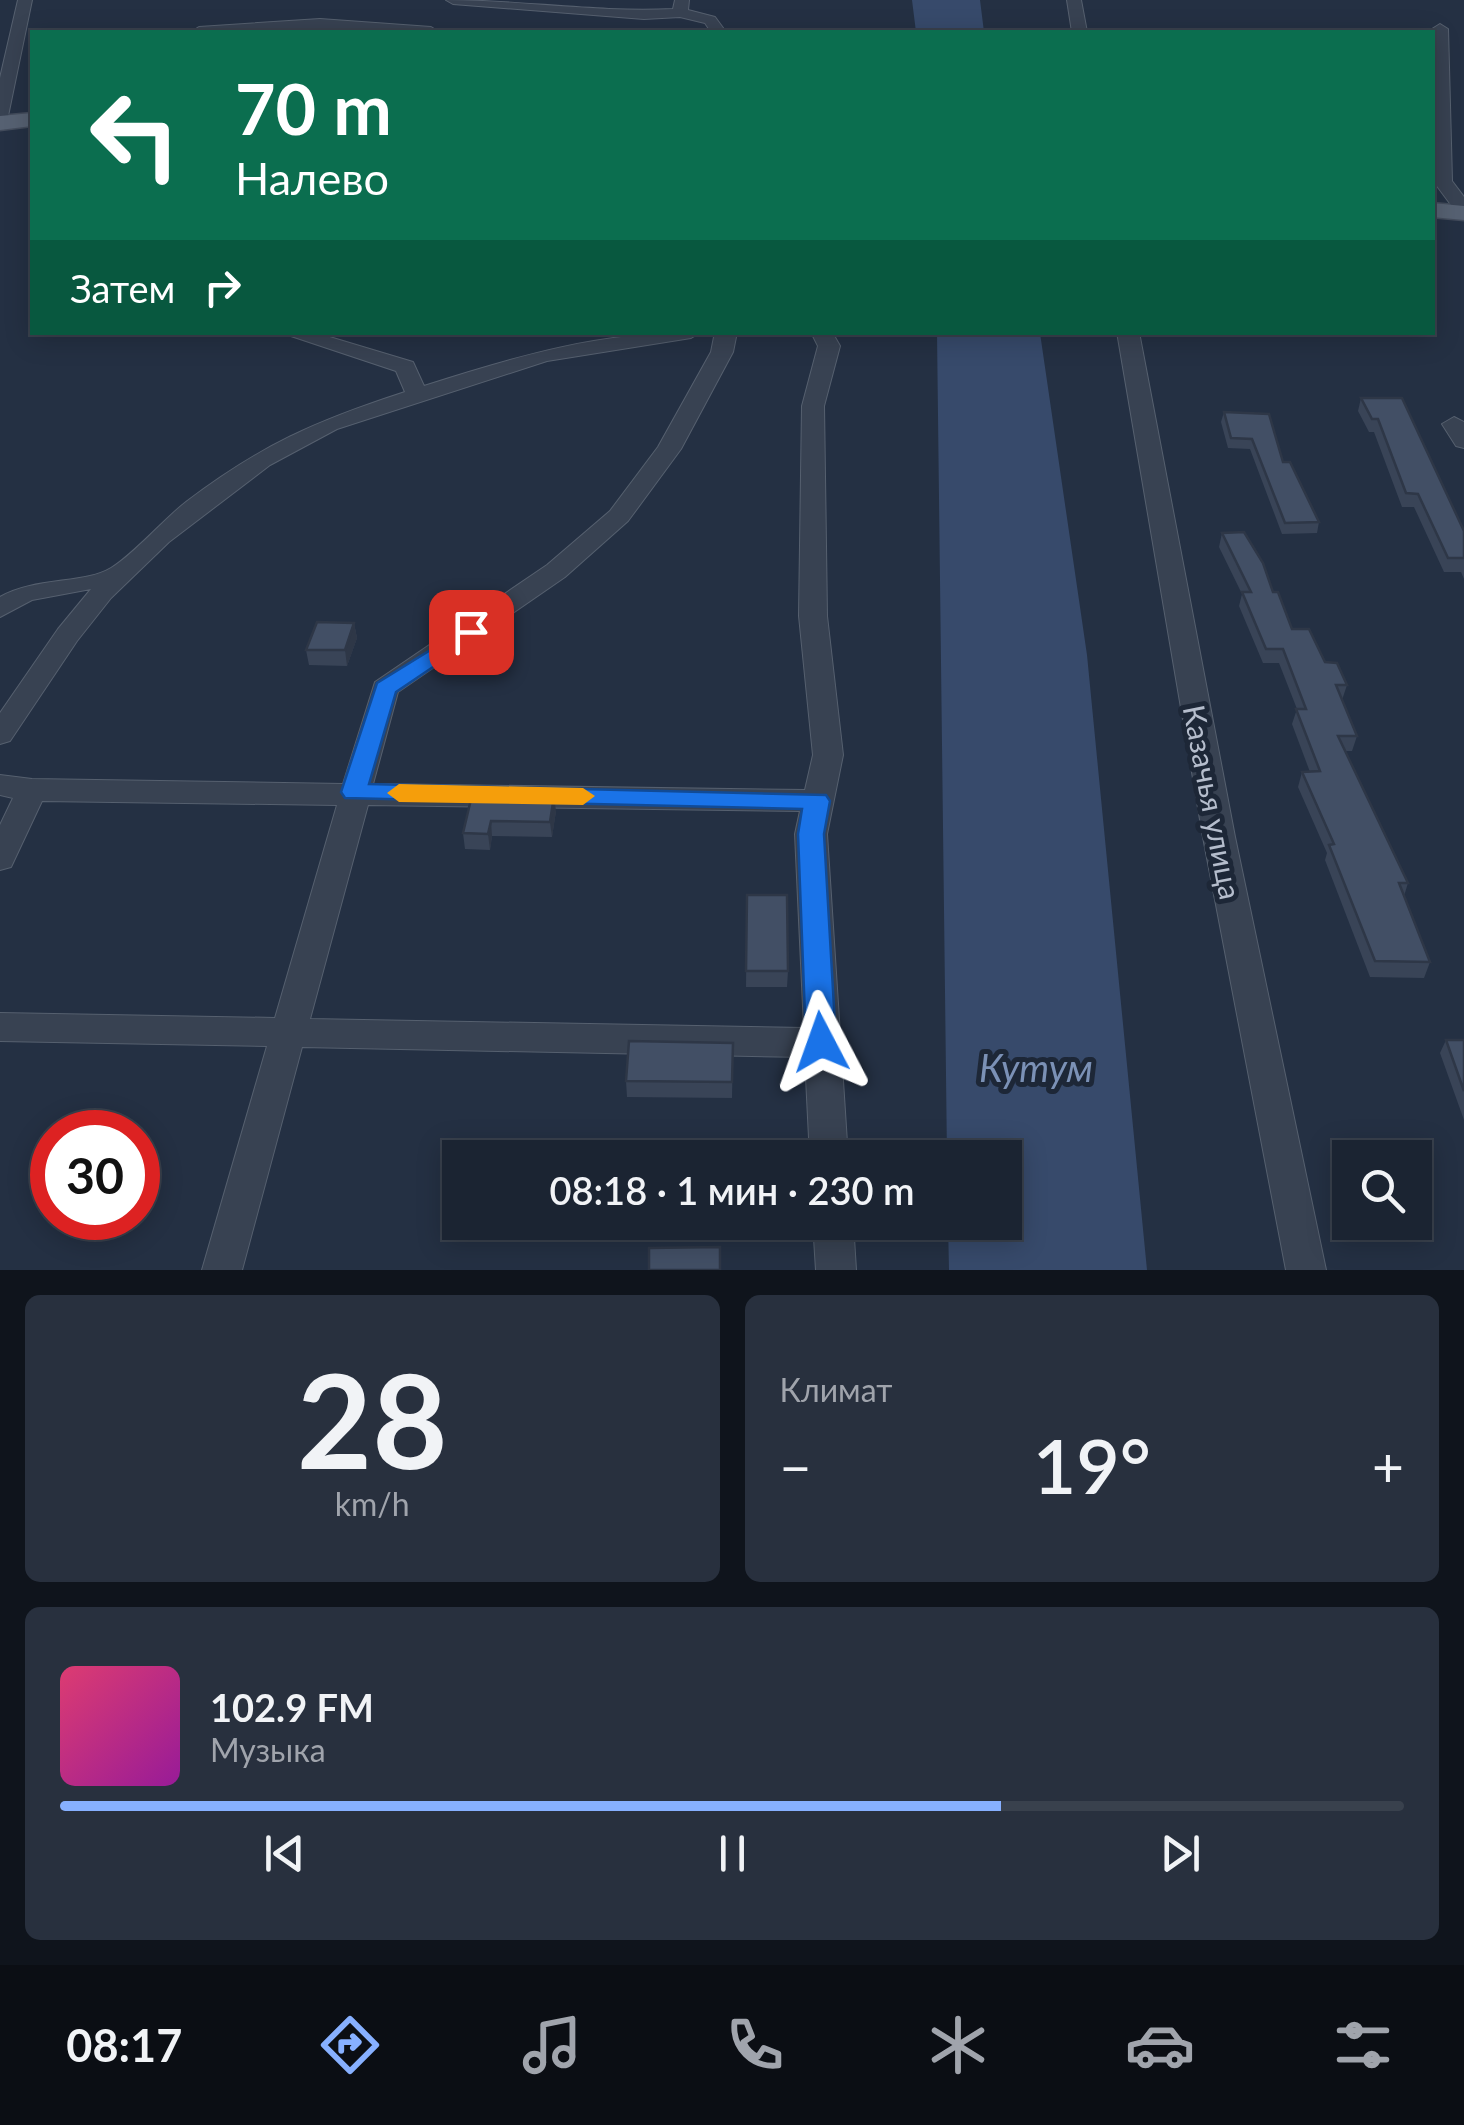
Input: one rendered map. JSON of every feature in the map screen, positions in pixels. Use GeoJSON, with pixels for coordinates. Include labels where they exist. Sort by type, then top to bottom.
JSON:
{"type":"FeatureCollection","features":[{"type":"Feature","properties":{"kind":"main road"},"geometry":{"type":"LineString","coordinates":[[0,120],[30,120]]}},
{"type":"Feature","properties":{"kind":"main road"},"geometry":{"type":"LineString","coordinates":[[1435,210],[1464,211]]}},
{"type":"Feature","properties":{"kind":"street"},"geometry":{"type":"LineString","coordinates":[[453,0],[644,15],[681,6],[710,20],[717,30]]}},
{"type":"Feature","properties":{"kind":"street"},"geometry":{"type":"LineString","coordinates":[[1074,0],[1080,30]]}},
{"type":"Feature","properties":{"kind":"street"},"geometry":{"type":"LineString","coordinates":[[0,8],[24,3]]}},
{"type":"Feature","properties":{"kind":"street"},"geometry":{"type":"LineString","coordinates":[[0,120],[7,53],[24,3]]}},
{"type":"Feature","properties":{"kind":"street"},"geometry":{"type":"LineString","coordinates":[[213,30],[248,25],[320,24],[403,30]]}},
{"type":"Feature","properties":{"kind":"street"},"geometry":{"type":"LineString","coordinates":[[1440,28],[1443,182],[1464,211]]}},
{"type":"Feature","properties":{"kind":"street"},"geometry":{"type":"LineString","coordinates":[[299,335],[406,368],[418,398]]}},
{"type":"Feature","properties":{"kind":"street"},"geometry":{"type":"LineString","coordinates":[[0,734],[77,622],[116,576],[226,484],[297,438],[544,355],[672,335]]}},
{"type":"Feature","properties":{"kind":"street"},"geometry":{"type":"LineString","coordinates":[[222,1270],[385,688],[556,571],[619,516],[668,449],[722,352],[725,335]]}},
{"type":"Feature","properties":{"kind":"street"},"geometry":{"type":"LineString","coordinates":[[823,335],[829,346],[813,406],[813,616],[828,756],[826,780],[817,801],[811,834],[828,1140]]}},
{"type":"Feature","properties":{"kind":"street","name":"Казачья улица"},"geometry":{"type":"LineString","coordinates":[[1129,335],[1218,837],[1306,1270]]}},
{"type":"Feature","properties":{"kind":"street"},"geometry":{"type":"LineString","coordinates":[[0,609],[24,594],[116,576]]}},
{"type":"Feature","properties":{"kind":"street"},"geometry":{"type":"LineString","coordinates":[[0,785],[32,790],[817,801]]}},
{"type":"Feature","properties":{"kind":"street"},"geometry":{"type":"LineString","coordinates":[[0,859],[32,790]]}},
{"type":"Feature","properties":{"kind":"street"},"geometry":{"type":"LineString","coordinates":[[0,1027],[821,1042]]}},
{"type":"Feature","properties":{"kind":"street"},"geometry":{"type":"LineString","coordinates":[[834,1240],[836,1270]]}},
{"type":"Feature","properties":{"kind":"water"},"geometry":{"type":"Polygon","coordinates":[[[912,0],[980,0],[984,30],[916,30],[912,0]]]}},
{"type":"Feature","properties":{"kind":"water","name":"Кутум"},"geometry":{"type":"Polygon","coordinates":[[[937,335],[1040,335],[1087,655],[1147,1270],[949,1270],[948,1240],[1022,1240],[1022,1140],[947,1140],[937,335]]]}},
{"type":"Feature","properties":{"kind":"building"},"geometry":{"type":"Polygon","coordinates":[[[1361,398],[1402,398],[1464,531],[1464,558],[1448,558],[1418,494],[1406,493],[1378,419],[1372,419],[1361,398]]]}},
{"type":"Feature","properties":{"kind":"building"},"geometry":{"type":"Polygon","coordinates":[[[1224,412],[1269,414],[1283,462],[1290,462],[1319,522],[1285,523],[1252,439],[1231,438],[1224,412]]]}},
{"type":"Feature","properties":{"kind":"building"},"geometry":{"type":"Polygon","coordinates":[[[1244,532],[1263,563],[1273,592],[1278,592],[1292,629],[1309,629],[1325,662],[1337,663],[1347,685],[1336,685],[1357,736],[1338,736],[1408,883],[1399,883],[1430,962],[1375,961],[1329,845],[1334,844],[1302,772],[1320,771],[1296,709],[1306,709],[1283,649],[1266,649],[1242,592],[1251,592],[1222,533],[1244,532]]]}},
{"type":"Feature","properties":{"kind":"building"},"geometry":{"type":"Polygon","coordinates":[[[317,622],[354,623],[345,650],[306,650],[317,622]]]}},
{"type":"Feature","properties":{"kind":"building"},"geometry":{"type":"Polygon","coordinates":[[[472,795],[554,796],[550,822],[491,821],[488,834],[463,833],[472,795]]]}},
{"type":"Feature","properties":{"kind":"building"},"geometry":{"type":"Polygon","coordinates":[[[747,895],[787,895],[788,971],[746,971],[747,895]]]}},
{"type":"Feature","properties":{"kind":"building"},"geometry":{"type":"Polygon","coordinates":[[[1446,1040],[1464,1040],[1464,1091],[1446,1040]]]}},
{"type":"Feature","properties":{"kind":"building"},"geometry":{"type":"Polygon","coordinates":[[[629,1041],[733,1043],[732,1082],[626,1081],[629,1041]]]}},
{"type":"Feature","properties":{"kind":"building"},"geometry":{"type":"Polygon","coordinates":[[[720,1247],[720,1270],[649,1270],[649,1248],[720,1247]]]}},
{"type":"Feature","properties":{"kind":"slow traffic"},"geometry":{"type":"LineString","coordinates":[[399,793],[583,796]]}},
{"type":"Feature","properties":{"kind":"route"},"geometry":{"type":"LineString","coordinates":[[471,632],[385,688],[354,792],[817,801],[811,834],[821,1042]]}}]}
